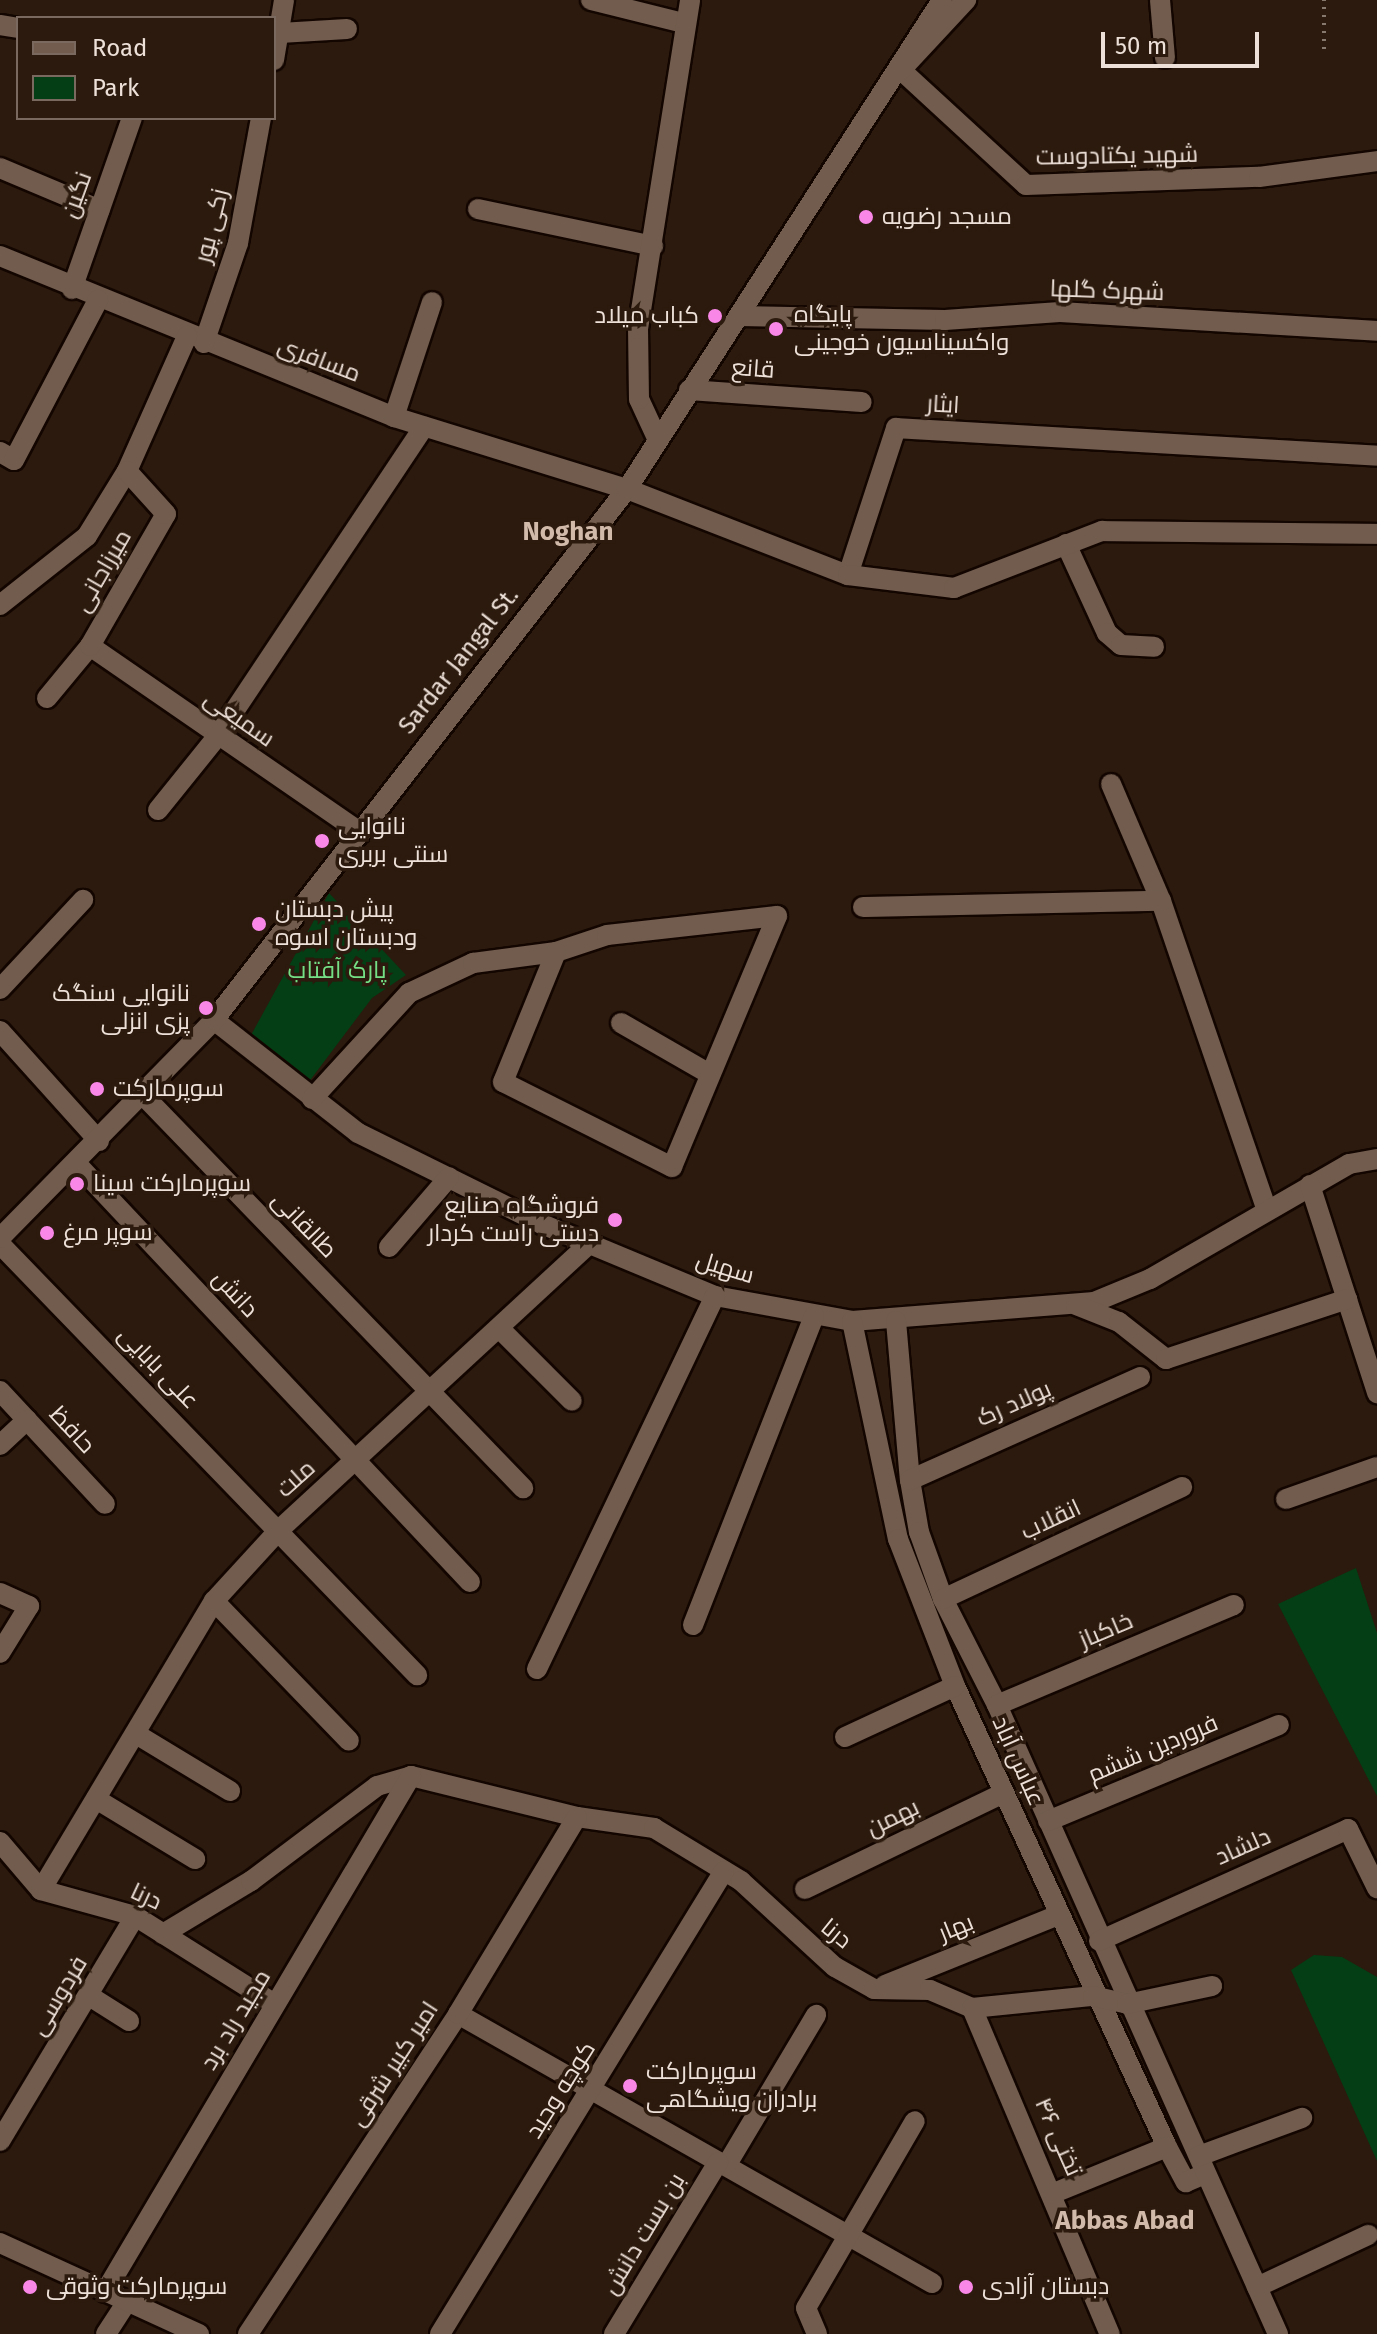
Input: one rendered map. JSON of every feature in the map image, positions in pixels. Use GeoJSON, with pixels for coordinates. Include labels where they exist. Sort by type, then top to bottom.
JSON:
{"type":"FeatureCollection","features":[{"type":"Feature","properties":{"kind":"street"},"geometry":{"type":"LineString","coordinates":[[284,0],[276,50],[347,29]]}},
{"type":"Feature","properties":{"kind":"street"},"geometry":{"type":"LineString","coordinates":[[591,0],[683,23]]}},
{"type":"Feature","properties":{"kind":"street"},"geometry":{"type":"LineString","coordinates":[[657,438],[639,399],[638,329],[653,246],[683,23],[690,0]]}},
{"type":"Feature","properties":{"kind":"street"},"geometry":{"type":"LineString","coordinates":[[901,70],[906,49],[942,0]]}},
{"type":"Feature","properties":{"kind":"street"},"geometry":{"type":"LineString","coordinates":[[901,70],[966,0]]}},
{"type":"Feature","properties":{"kind":"street"},"geometry":{"type":"LineString","coordinates":[[1160,0],[1165,58]]}},
{"type":"Feature","properties":{"kind":"street","name":"شهید یکتادوست"},"geometry":{"type":"LineString","coordinates":[[901,70],[1026,185],[1259,177],[1377,161]]}},
{"type":"Feature","properties":{"kind":"street","name":"Sardar Jangal St."},"geometry":{"type":"LineString","coordinates":[[0,1241],[214,1020],[627,489],[657,438],[901,70]]}},
{"type":"Feature","properties":{"kind":"street","name":"نگین"},"geometry":{"type":"LineString","coordinates":[[72,289],[131,120]]}},
{"type":"Feature","properties":{"kind":"street","name":"زکی پور"},"geometry":{"type":"LineString","coordinates":[[0,605],[87,536],[127,471],[195,340],[238,243],[261,120]]}},
{"type":"Feature","properties":{"kind":"street"},"geometry":{"type":"LineString","coordinates":[[0,168],[100,210]]}},
{"type":"Feature","properties":{"kind":"street"},"geometry":{"type":"LineString","coordinates":[[478,209],[653,246]]}},
{"type":"Feature","properties":{"kind":"street","name":"مسافری"},"geometry":{"type":"LineString","coordinates":[[0,256],[195,340],[394,417],[627,489]]}},
{"type":"Feature","properties":{"kind":"street"},"geometry":{"type":"LineString","coordinates":[[0,452],[14,460],[98,300]]}},
{"type":"Feature","properties":{"kind":"street"},"geometry":{"type":"LineString","coordinates":[[394,417],[432,302]]}},
{"type":"Feature","properties":{"kind":"street","name":"شهرک گلها"},"geometry":{"type":"LineString","coordinates":[[739,316],[945,320],[1060,312],[1377,331]]}},
{"type":"Feature","properties":{"kind":"street","name":"قانع"},"geometry":{"type":"LineString","coordinates":[[689,390],[862,402]]}},
{"type":"Feature","properties":{"kind":"street"},"geometry":{"type":"LineString","coordinates":[[158,810],[217,737],[424,427]]}},
{"type":"Feature","properties":{"kind":"street","name":"ایثار"},"geometry":{"type":"LineString","coordinates":[[848,575],[896,428],[1377,456]]}},
{"type":"Feature","properties":{"kind":"street","name":"میرزاجانی"},"geometry":{"type":"LineString","coordinates":[[47,698],[90,646],[166,514],[127,471]]}},
{"type":"Feature","properties":{"kind":"street"},"geometry":{"type":"LineString","coordinates":[[627,489],[848,575],[954,588],[1102,531],[1377,534]]}},
{"type":"Feature","properties":{"kind":"street"},"geometry":{"type":"LineString","coordinates":[[1066,544],[1107,633],[1121,645],[1154,647]]}},
{"type":"Feature","properties":{"kind":"street","name":"سمیعی"},"geometry":{"type":"LineString","coordinates":[[90,646],[217,737],[361,833]]}},
{"type":"Feature","properties":{"kind":"street"},"geometry":{"type":"LineString","coordinates":[[1111,784],[1161,901],[1266,1208]]}},
{"type":"Feature","properties":{"kind":"street"},"geometry":{"type":"LineString","coordinates":[[0,989],[83,900]]}},
{"type":"Feature","properties":{"kind":"street"},"geometry":{"type":"LineString","coordinates":[[863,907],[1161,901]]}},
{"type":"Feature","properties":{"kind":"street"},"geometry":{"type":"LineString","coordinates":[[312,1099],[409,993],[473,963],[556,952],[607,935],[777,916],[708,1073],[672,1167],[503,1082],[556,952]]}},
{"type":"Feature","properties":{"kind":"street","name":"سهیل"},"geometry":{"type":"LineString","coordinates":[[214,1020],[358,1133],[588,1245],[715,1296],[852,1321],[896,1321],[1076,1305],[1150,1279],[1266,1208],[1349,1164],[1377,1159]]}},
{"type":"Feature","properties":{"kind":"street"},"geometry":{"type":"LineString","coordinates":[[621,1023],[708,1073]]}},
{"type":"Feature","properties":{"kind":"street"},"geometry":{"type":"LineString","coordinates":[[0,1031],[99,1141]]}},
{"type":"Feature","properties":{"kind":"street","name":"طالقانی"},"geometry":{"type":"LineString","coordinates":[[143,1095],[523,1488]]}},
{"type":"Feature","properties":{"kind":"street","name":"دانش"},"geometry":{"type":"LineString","coordinates":[[76,1163],[470,1582]]}},
{"type":"Feature","properties":{"kind":"street"},"geometry":{"type":"LineString","coordinates":[[389,1247],[449,1177]]}},
{"type":"Feature","properties":{"kind":"street"},"geometry":{"type":"LineString","coordinates":[[1310,1185],[1373,1367],[1377,1393]]}},
{"type":"Feature","properties":{"kind":"street","name":"علی بابایی"},"geometry":{"type":"LineString","coordinates":[[0,1241],[417,1675]]}},
{"type":"Feature","properties":{"kind":"street","name":"ملت"},"geometry":{"type":"LineString","coordinates":[[41,1890],[214,1601],[280,1529],[428,1391],[501,1330],[588,1245]]}},
{"type":"Feature","properties":{"kind":"street"},"geometry":{"type":"LineString","coordinates":[[537,1669],[715,1296]]}},
{"type":"Feature","properties":{"kind":"street"},"geometry":{"type":"LineString","coordinates":[[1076,1305],[1119,1322],[1166,1359],[1347,1299]]}},
{"type":"Feature","properties":{"kind":"street"},"geometry":{"type":"LineString","coordinates":[[693,1625],[814,1316]]}},
{"type":"Feature","properties":{"kind":"street","name":"عباس آباد"},"geometry":{"type":"LineString","coordinates":[[852,1321],[898,1539],[955,1686],[1093,1996],[1186,2182],[1202,2165]]}},
{"type":"Feature","properties":{"kind":"street","name":"عباس آباد"},"geometry":{"type":"LineString","coordinates":[[896,1321],[910,1480],[919,1532],[943,1599],[997,1705],[1127,2004],[1278,2334]]}},
{"type":"Feature","properties":{"kind":"street"},"geometry":{"type":"LineString","coordinates":[[501,1330],[572,1401]]}},
{"type":"Feature","properties":{"kind":"street","name":"پولاد رک"},"geometry":{"type":"LineString","coordinates":[[910,1480],[1140,1377]]}},
{"type":"Feature","properties":{"kind":"street","name":"حافظ"},"geometry":{"type":"LineString","coordinates":[[0,1391],[105,1504]]}},
{"type":"Feature","properties":{"kind":"street"},"geometry":{"type":"LineString","coordinates":[[0,1445],[27,1420]]}},
{"type":"Feature","properties":{"kind":"street"},"geometry":{"type":"LineString","coordinates":[[1286,1499],[1377,1467]]}},
{"type":"Feature","properties":{"kind":"street","name":"انقلاب"},"geometry":{"type":"LineString","coordinates":[[943,1599],[1182,1487]]}},
{"type":"Feature","properties":{"kind":"street"},"geometry":{"type":"LineString","coordinates":[[0,1593],[29,1606],[0,1653]]}},
{"type":"Feature","properties":{"kind":"street"},"geometry":{"type":"LineString","coordinates":[[214,1601],[349,1741]]}},
{"type":"Feature","properties":{"kind":"street","name":"خاکباز"},"geometry":{"type":"LineString","coordinates":[[997,1705],[1234,1605]]}},
{"type":"Feature","properties":{"kind":"street"},"geometry":{"type":"LineString","coordinates":[[845,1737],[955,1686]]}},
{"type":"Feature","properties":{"kind":"street","name":"فروردین ششم"},"geometry":{"type":"LineString","coordinates":[[1048,1821],[1279,1725]]}},
{"type":"Feature","properties":{"kind":"street"},"geometry":{"type":"LineString","coordinates":[[136,1734],[230,1791]]}},
{"type":"Feature","properties":{"kind":"street"},"geometry":{"type":"LineString","coordinates":[[163,1934],[251,1881],[377,1786],[411,1776]]}},
{"type":"Feature","properties":{"kind":"street","name":"درنا"},"geometry":{"type":"LineString","coordinates":[[411,1776],[577,1817],[654,1828],[724,1871],[835,1967],[874,1989],[930,1990],[972,2008],[1093,1996],[1127,2004]]}},
{"type":"Feature","properties":{"kind":"street","name":"مجید راد برد"},"geometry":{"type":"LineString","coordinates":[[105,2292],[411,1776]]}},
{"type":"Feature","properties":{"kind":"street","name":"بهمن"},"geometry":{"type":"LineString","coordinates":[[805,1889],[1004,1793]]}},
{"type":"Feature","properties":{"kind":"street"},"geometry":{"type":"LineString","coordinates":[[96,1799],[195,1859]]}},
{"type":"Feature","properties":{"kind":"street","name":"امیر کبیر شرقی"},"geometry":{"type":"LineString","coordinates":[[248,2334],[458,2014],[577,1817]]}},
{"type":"Feature","properties":{"kind":"street","name":"دلشاد"},"geometry":{"type":"LineString","coordinates":[[1099,1941],[1348,1829],[1377,1888]]}},
{"type":"Feature","properties":{"kind":"street"},"geometry":{"type":"LineString","coordinates":[[0,1842],[41,1890]]}},
{"type":"Feature","properties":{"kind":"street","name":"کوچه وحید"},"geometry":{"type":"LineString","coordinates":[[440,2334],[724,1871]]}},
{"type":"Feature","properties":{"kind":"street","name":"درنا"},"geometry":{"type":"LineString","coordinates":[[41,1890],[135,1916],[275,2004]]}},
{"type":"Feature","properties":{"kind":"street","name":"بهار"},"geometry":{"type":"LineString","coordinates":[[874,1989],[1058,1915]]}},
{"type":"Feature","properties":{"kind":"street","name":"فردوسی"},"geometry":{"type":"LineString","coordinates":[[0,2141],[91,1997],[135,1916]]}},
{"type":"Feature","properties":{"kind":"street"},"geometry":{"type":"LineString","coordinates":[[1127,2004],[1212,1986]]}},
{"type":"Feature","properties":{"kind":"street"},"geometry":{"type":"LineString","coordinates":[[91,1997],[129,2021]]}},
{"type":"Feature","properties":{"kind":"street","name":"تختی ۴۶"},"geometry":{"type":"LineString","coordinates":[[972,2008],[1054,2193],[1110,2334]]}},
{"type":"Feature","properties":{"kind":"street"},"geometry":{"type":"LineString","coordinates":[[458,2014],[932,2283]]}},
{"type":"Feature","properties":{"kind":"street","name":"بن بست دانش"},"geometry":{"type":"LineString","coordinates":[[614,2334],[816,2015]]}},
{"type":"Feature","properties":{"kind":"street"},"geometry":{"type":"LineString","coordinates":[[1202,2165],[1302,2118]]}},
{"type":"Feature","properties":{"kind":"street"},"geometry":{"type":"LineString","coordinates":[[817,2334],[806,2308],[915,2121]]}},
{"type":"Feature","properties":{"kind":"street"},"geometry":{"type":"LineString","coordinates":[[1054,2193],[1167,2147]]}},
{"type":"Feature","properties":{"kind":"street"},"geometry":{"type":"LineString","coordinates":[[1257,2287],[1368,2235]]}},
{"type":"Feature","properties":{"kind":"street"},"geometry":{"type":"LineString","coordinates":[[0,2244],[199,2334]]}},
{"type":"Feature","properties":{"kind":"street"},"geometry":{"type":"LineString","coordinates":[[106,2334],[127,2302]]}},
{"type":"Feature","properties":{"kind":"path"},"geometry":{"type":"LineString","coordinates":[[1324,0],[1324,49]]}},
{"type":"Feature","properties":{"kind":"green space","name":"پارک آفتاب"},"geometry":{"type":"Polygon","coordinates":[[[329,893],[406,975],[372,998],[308,1083],[245,1046],[329,893]]]}},
{"type":"Feature","properties":{"kind":"green space"},"geometry":{"type":"Polygon","coordinates":[[[1356,1568],[1377,1633],[1377,1796],[1278,1604],[1356,1568]]]}},
{"type":"Feature","properties":{"kind":"green space"},"geometry":{"type":"Polygon","coordinates":[[[1314,1955],[1342,1957],[1377,1977],[1377,2161],[1291,1970],[1314,1955]]]}},
{"type":"Feature","properties":{"kind":"place","name":"مسجد رضویه"},"geometry":{"type":"Point","coordinates":[866,217]}},
{"type":"Feature","properties":{"kind":"place","name":"کباب میلاد"},"geometry":{"type":"Point","coordinates":[715,316]}},
{"type":"Feature","properties":{"kind":"place","name":"پایگاه واکسیناسیون خوجینی"},"geometry":{"type":"Point","coordinates":[776,329]}},
{"type":"Feature","properties":{"kind":"place","name":"نانوایی سنتی بربری"},"geometry":{"type":"Point","coordinates":[322,841]}},
{"type":"Feature","properties":{"kind":"place","name":"پیش دبستان ودبستان اسوه"},"geometry":{"type":"Point","coordinates":[259,924]}},
{"type":"Feature","properties":{"kind":"place","name":"نانوایی سنگک پزی انزلی"},"geometry":{"type":"Point","coordinates":[206,1008]}},
{"type":"Feature","properties":{"kind":"place","name":"سوپرمارکت"},"geometry":{"type":"Point","coordinates":[97,1089]}},
{"type":"Feature","properties":{"kind":"place","name":"سوپرمارکت سینا"},"geometry":{"type":"Point","coordinates":[77,1184]}},
{"type":"Feature","properties":{"kind":"place","name":"فروشگاه صنایع دستی راست کردار"},"geometry":{"type":"Point","coordinates":[615,1220]}},
{"type":"Feature","properties":{"kind":"place","name":"سوپر مرغ"},"geometry":{"type":"Point","coordinates":[47,1233]}},
{"type":"Feature","properties":{"kind":"place","name":"سوپرمارکت برادران ویشگاهی"},"geometry":{"type":"Point","coordinates":[630,2086]}},
{"type":"Feature","properties":{"kind":"place","name":"سوپرمارکت وثوقی"},"geometry":{"type":"Point","coordinates":[30,2287]}},
{"type":"Feature","properties":{"kind":"place","name":"دبستان آزادی"},"geometry":{"type":"Point","coordinates":[966,2287]}},
{"type":"Feature","properties":{"kind":"district","name":"Noghan"},"geometry":{"type":"Point","coordinates":[568,532]}},
{"type":"Feature","properties":{"kind":"district","name":"Abbas Abad"},"geometry":{"type":"Point","coordinates":[1125,2221]}}]}
